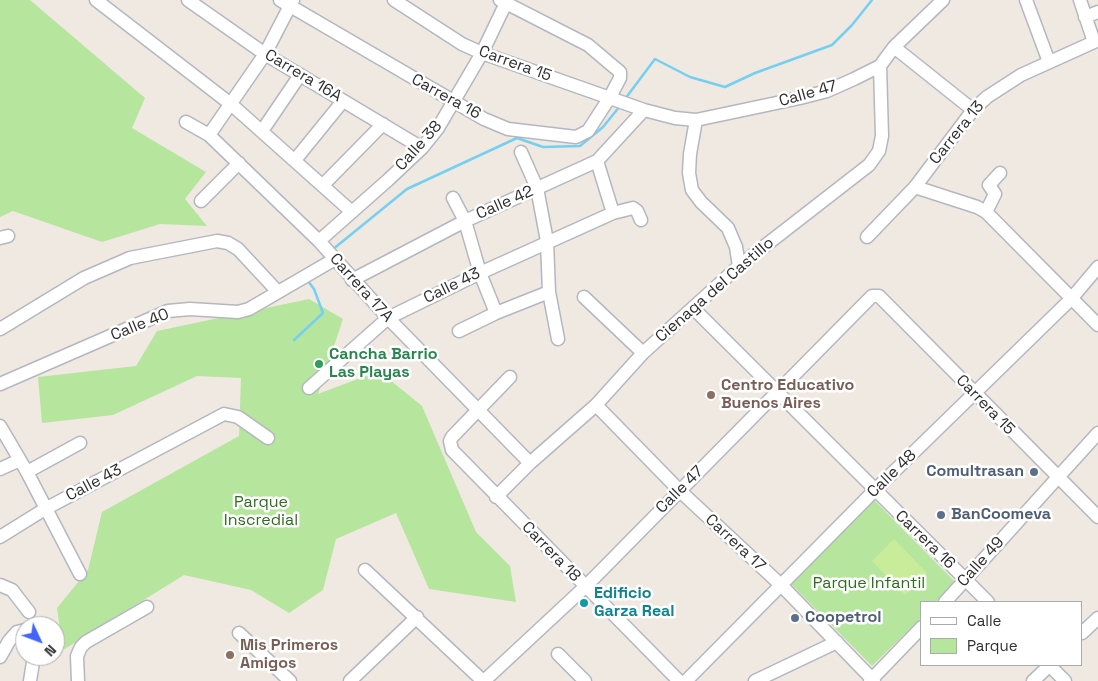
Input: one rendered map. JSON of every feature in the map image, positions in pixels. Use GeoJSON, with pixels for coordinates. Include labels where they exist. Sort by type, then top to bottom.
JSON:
{"type":"FeatureCollection","features":[{"type":"Feature","properties":{"kind":"street"},"geometry":{"type":"LineString","coordinates":[[96,0],[232,104],[352,212]]}},
{"type":"Feature","properties":{"kind":"street","name":"Carrera 16A"},"geometry":{"type":"LineString","coordinates":[[188,0],[265,54],[422,148]]}},
{"type":"Feature","properties":{"kind":"street","name":"Carrera 15"},"geometry":{"type":"LineString","coordinates":[[394,0],[462,44],[482,53],[639,108]]}},
{"type":"Feature","properties":{"kind":"street","name":"Calle 47"},"geometry":{"type":"LineString","coordinates":[[639,108],[675,118],[696,120],[826,91],[880,66],[894,47],[943,0]]}},
{"type":"Feature","properties":{"kind":"street"},"geometry":{"type":"LineString","coordinates":[[1026,0],[1049,62]]}},
{"type":"Feature","properties":{"kind":"street"},"geometry":{"type":"LineString","coordinates":[[1080,0],[1085,17],[1098,12]]}},
{"type":"Feature","properties":{"kind":"street"},"geometry":{"type":"LineString","coordinates":[[209,135],[265,54],[287,2]]}},
{"type":"Feature","properties":{"kind":"street","name":"Carrera 16"},"geometry":{"type":"LineString","coordinates":[[287,2],[454,102],[508,129],[576,137],[588,131],[614,98],[620,72],[588,45],[503,2]]}},
{"type":"Feature","properties":{"kind":"street","name":"Calle 38"},"geometry":{"type":"LineString","coordinates":[[328,251],[352,212],[422,148],[438,128],[482,53],[503,2]]}},
{"type":"Feature","properties":{"kind":"street","name":"Carrera 13"},"geometry":{"type":"LineString","coordinates":[[867,237],[915,187],[973,110],[987,97],[1022,75],[1094,42],[1085,17]]}},
{"type":"Feature","properties":{"kind":"street"},"geometry":{"type":"LineString","coordinates":[[894,47],[973,110]]}},
{"type":"Feature","properties":{"kind":"street","name":"Cienaga del Castillo"},"geometry":{"type":"LineString","coordinates":[[496,496],[530,463],[596,405],[643,353],[739,266],[869,165],[879,151],[882,136],[880,66]]}},
{"type":"Feature","properties":{"kind":"street"},"geometry":{"type":"LineString","coordinates":[[262,131],[300,75]]}},
{"type":"Feature","properties":{"kind":"street"},"geometry":{"type":"LineString","coordinates":[[295,160],[343,101]]}},
{"type":"Feature","properties":{"kind":"street","name":"Calle 42"},"geometry":{"type":"LineString","coordinates":[[352,280],[465,221],[597,161],[639,108]]}},
{"type":"Feature","properties":{"kind":"street"},"geometry":{"type":"LineString","coordinates":[[696,120],[690,154],[692,190],[700,202],[728,228],[736,247],[739,266]]}},
{"type":"Feature","properties":{"kind":"street","name":"Carrera 17A"},"geometry":{"type":"LineString","coordinates":[[186,122],[202,134],[209,135],[328,251],[388,318],[530,463]]}},
{"type":"Feature","properties":{"kind":"street"},"geometry":{"type":"LineString","coordinates":[[322,186],[384,124]]}},
{"type":"Feature","properties":{"kind":"street"},"geometry":{"type":"LineString","coordinates":[[521,152],[537,188],[547,241],[550,292],[558,339]]}},
{"type":"Feature","properties":{"kind":"street"},"geometry":{"type":"LineString","coordinates":[[597,161],[613,213]]}},
{"type":"Feature","properties":{"kind":"street"},"geometry":{"type":"LineString","coordinates":[[201,201],[239,163]]}},
{"type":"Feature","properties":{"kind":"street"},"geometry":{"type":"LineString","coordinates":[[986,212],[995,194],[989,185],[1000,173]]}},
{"type":"Feature","properties":{"kind":"street"},"geometry":{"type":"LineString","coordinates":[[915,187],[977,207],[986,212],[1098,325]]}},
{"type":"Feature","properties":{"kind":"street"},"geometry":{"type":"LineString","coordinates":[[453,198],[465,221],[480,273],[496,313]]}},
{"type":"Feature","properties":{"kind":"street","name":"Calle 43"},"geometry":{"type":"LineString","coordinates":[[309,388],[388,318],[547,241],[613,213],[633,208],[641,220]]}},
{"type":"Feature","properties":{"kind":"street"},"geometry":{"type":"LineString","coordinates":[[0,329],[84,278],[130,258],[217,241],[228,243],[238,249],[278,292]]}},
{"type":"Feature","properties":{"kind":"street","name":"Calle 40"},"geometry":{"type":"LineString","coordinates":[[0,384],[168,311],[190,308],[238,312],[278,292],[328,251]]}},
{"type":"Feature","properties":{"kind":"street","name":"Calle 48"},"geometry":{"type":"LineString","coordinates":[[686,681],[874,491],[1071,299],[1098,267]]}},
{"type":"Feature","properties":{"kind":"street"},"geometry":{"type":"LineString","coordinates":[[459,331],[496,313],[550,292]]}},
{"type":"Feature","properties":{"kind":"street","name":"Carrera 15"},"geometry":{"type":"LineString","coordinates":[[872,296],[880,296],[974,394],[1098,518]]}},
{"type":"Feature","properties":{"kind":"street","name":"Calle 47"},"geometry":{"type":"LineString","coordinates":[[484,681],[585,587],[872,296]]}},
{"type":"Feature","properties":{"kind":"street"},"geometry":{"type":"LineString","coordinates":[[584,297],[643,353]]}},
{"type":"Feature","properties":{"kind":"street","name":"Carrera 16"},"geometry":{"type":"LineString","coordinates":[[693,308],[776,394],[987,601]]}},
{"type":"Feature","properties":{"kind":"street"},"geometry":{"type":"LineString","coordinates":[[476,410],[510,377]]}},
{"type":"Feature","properties":{"kind":"street","name":"Carrera 17"},"geometry":{"type":"LineString","coordinates":[[596,405],[679,490],[782,586],[872,680]]}},
{"type":"Feature","properties":{"kind":"street","name":"Carrera 18"},"geometry":{"type":"LineString","coordinates":[[476,410],[450,441],[452,450],[679,681]]}},
{"type":"Feature","properties":{"kind":"street","name":"Calle 43"},"geometry":{"type":"LineString","coordinates":[[0,537],[45,509],[224,414],[238,417],[268,438]]}},
{"type":"Feature","properties":{"kind":"street"},"geometry":{"type":"LineString","coordinates":[[0,426],[4,444],[20,460],[80,574]]}},
{"type":"Feature","properties":{"kind":"street","name":"Calle 49"},"geometry":{"type":"LineString","coordinates":[[946,601],[1098,433]]}},
{"type":"Feature","properties":{"kind":"street"},"geometry":{"type":"LineString","coordinates":[[27,472],[80,443]]}},
{"type":"Feature","properties":{"kind":"street"},"geometry":{"type":"LineString","coordinates":[[0,470],[20,460]]}},
{"type":"Feature","properties":{"kind":"street"},"geometry":{"type":"LineString","coordinates":[[366,570],[484,681]]}},
{"type":"Feature","properties":{"kind":"street"},"geometry":{"type":"LineString","coordinates":[[0,585],[12,590],[29,612]]}},
{"type":"Feature","properties":{"kind":"street"},"geometry":{"type":"LineString","coordinates":[[78,681],[77,656],[81,647],[86,642],[147,607]]}},
{"type":"Feature","properties":{"kind":"street"},"geometry":{"type":"LineString","coordinates":[[350,681],[416,617]]}},
{"type":"Feature","properties":{"kind":"street"},"geometry":{"type":"LineString","coordinates":[[1083,632],[1098,618]]}},
{"type":"Feature","properties":{"kind":"street"},"geometry":{"type":"LineString","coordinates":[[872,680],[920,629]]}},
{"type":"Feature","properties":{"kind":"street"},"geometry":{"type":"LineString","coordinates":[[239,633],[290,681]]}},
{"type":"Feature","properties":{"kind":"street"},"geometry":{"type":"LineString","coordinates":[[0,657],[15,634]]}},
{"type":"Feature","properties":{"kind":"street"},"geometry":{"type":"LineString","coordinates":[[755,681],[837,642]]}},
{"type":"Feature","properties":{"kind":"street"},"geometry":{"type":"LineString","coordinates":[[558,654],[585,681]]}},
{"type":"Feature","properties":{"kind":"street"},"geometry":{"type":"LineString","coordinates":[[30,681],[32,666]]}},
{"type":"Feature","properties":{"kind":"street"},"geometry":{"type":"LineString","coordinates":[[1032,681],[1049,666]]}},
{"type":"Feature","properties":{"kind":"street"},"geometry":{"type":"LineString","coordinates":[[1051,666],[1065,681]]}},
{"type":"Feature","properties":{"kind":"green space"},"geometry":{"type":"Polygon","coordinates":[[[0,0],[30,0],[145,98],[132,128],[206,172],[185,199],[207,226],[160,224],[102,242],[13,211],[0,217],[0,0]]]}},
{"type":"Feature","properties":{"kind":"green space","name":"Parque Inscredial"},"geometry":{"type":"Polygon","coordinates":[[[309,299],[343,319],[318,394],[379,371],[422,406],[476,532],[510,566],[516,602],[429,589],[396,513],[336,539],[323,590],[289,613],[251,590],[184,575],[65,649],[65,616],[58,616],[57,608],[88,570],[102,512],[239,436],[241,378],[197,376],[113,415],[42,423],[38,377],[136,366],[157,331],[309,299]]]}},
{"type":"Feature","properties":{"kind":"green space","name":"Parque Infantil"},"geometry":{"type":"Polygon","coordinates":[[[874,500],[956,583],[937,601],[920,601],[920,619],[872,666],[790,583],[874,500]]]}},
{"type":"Feature","properties":{"kind":"green space"},"geometry":{"type":"Polygon","coordinates":[[[894,539],[927,573],[905,595],[872,561],[894,539]]]}},
{"type":"Feature","properties":{"kind":"waterway"},"geometry":{"type":"LineString","coordinates":[[625,99],[655,59],[690,77],[725,87],[755,73],[832,45],[852,25],[872,0]]}},
{"type":"Feature","properties":{"kind":"waterway"},"geometry":{"type":"LineString","coordinates":[[332,250],[407,189],[517,138],[543,147],[580,146],[603,127],[620,106]]}},
{"type":"Feature","properties":{"kind":"waterway"},"geometry":{"type":"LineString","coordinates":[[294,340],[323,313],[314,289],[308,281]]}},
{"type":"Feature","properties":{"kind":"place","name":"Cancha Barrio Las Playas"},"geometry":{"type":"Point","coordinates":[319,364]}},
{"type":"Feature","properties":{"kind":"place","name":"Centro Educativo Buenos Aires"},"geometry":{"type":"Point","coordinates":[711,395]}},
{"type":"Feature","properties":{"kind":"place","name":"Comultrasan"},"geometry":{"type":"Point","coordinates":[1034,472]}},
{"type":"Feature","properties":{"kind":"place","name":"BanCoomeva"},"geometry":{"type":"Point","coordinates":[941,515]}},
{"type":"Feature","properties":{"kind":"place","name":"Edificio Garza Real"},"geometry":{"type":"Point","coordinates":[584,603]}},
{"type":"Feature","properties":{"kind":"place","name":"Coopetrol"},"geometry":{"type":"Point","coordinates":[795,618]}},
{"type":"Feature","properties":{"kind":"place","name":"Mis Primeros Amigos"},"geometry":{"type":"Point","coordinates":[230,655]}}]}
